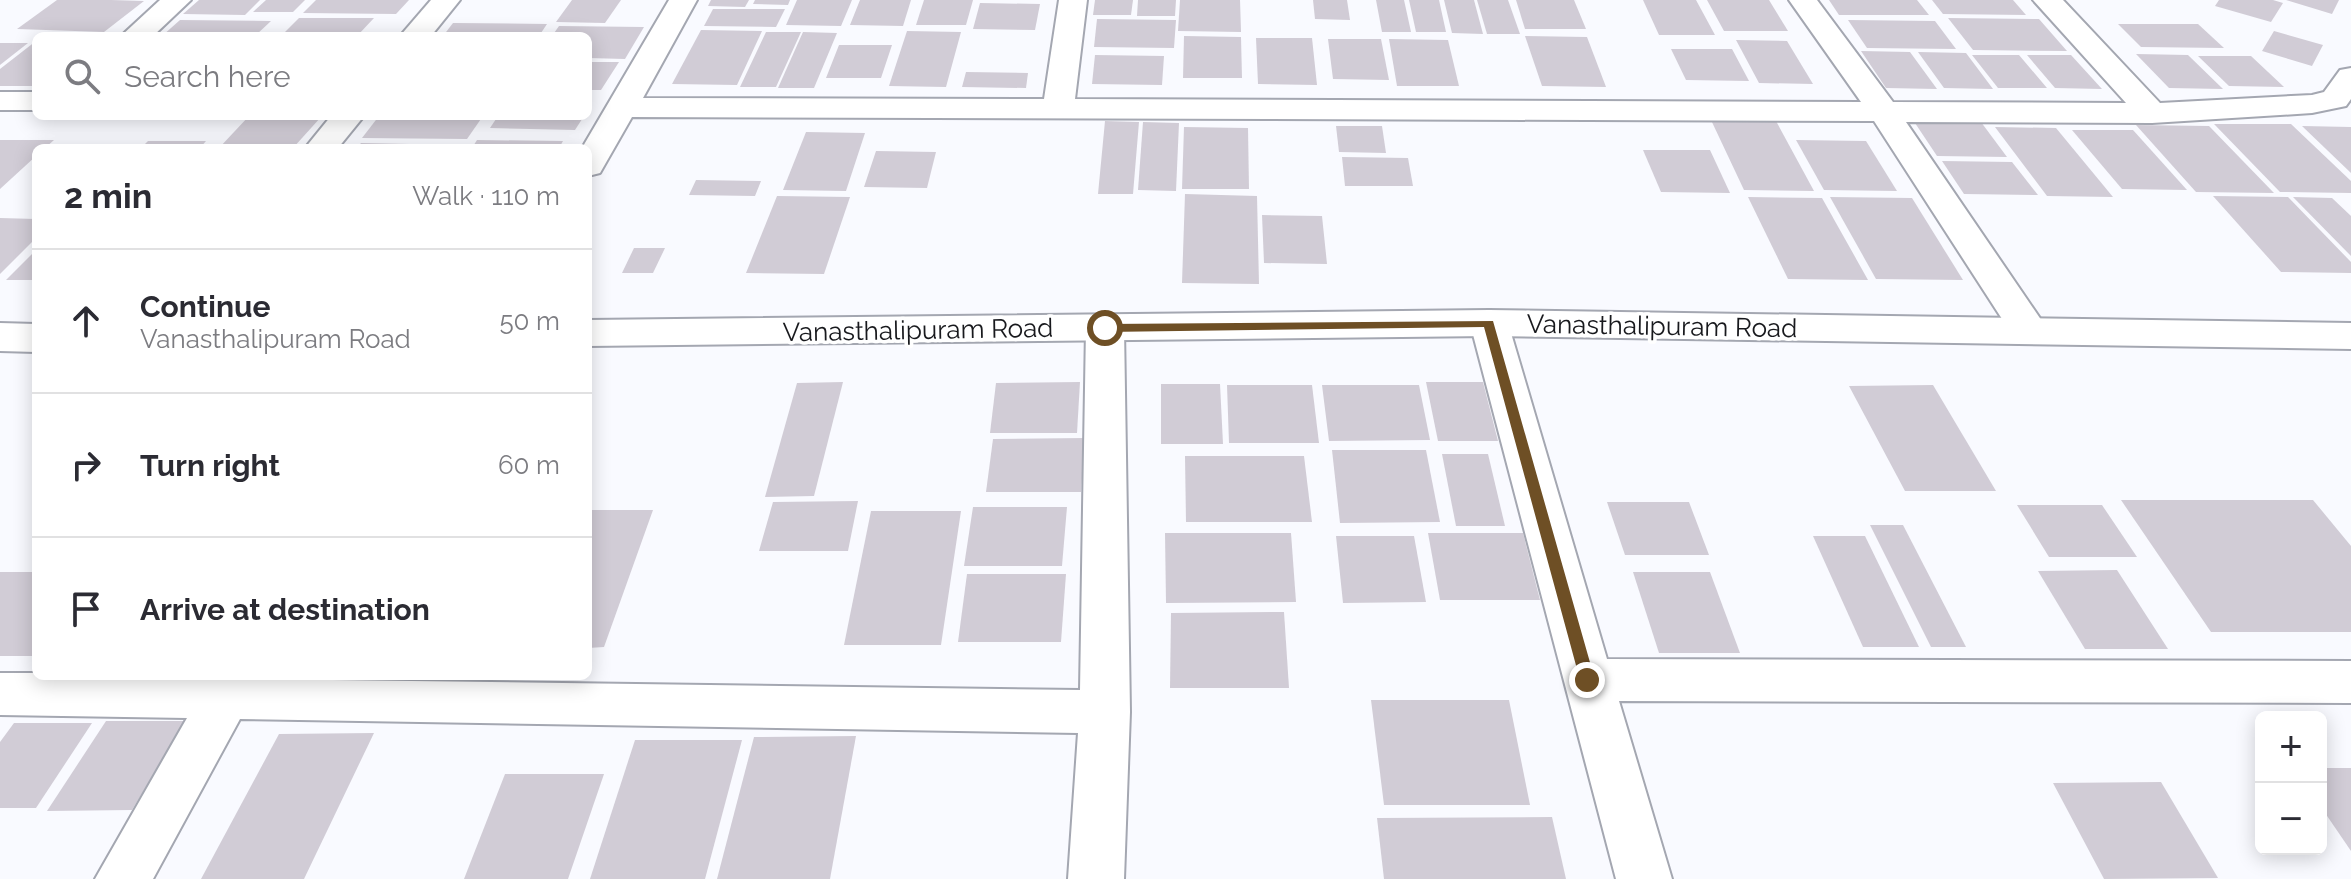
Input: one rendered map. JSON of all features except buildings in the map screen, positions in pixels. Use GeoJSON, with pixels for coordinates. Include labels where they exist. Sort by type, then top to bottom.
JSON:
{"type":"FeatureCollection","features":[{"type":"Feature","properties":{"kind":"street"},"geometry":{"type":"LineString","coordinates":[[141,32],[177,0]]}},
{"type":"Feature","properties":{"kind":"street"},"geometry":{"type":"LineString","coordinates":[[418,32],[446,0]]}},
{"type":"Feature","properties":{"kind":"street"},"geometry":{"type":"LineString","coordinates":[[592,159],[683,0]]}},
{"type":"Feature","properties":{"kind":"street"},"geometry":{"type":"LineString","coordinates":[[1058,109],[1073,0]]}},
{"type":"Feature","properties":{"kind":"street"},"geometry":{"type":"LineString","coordinates":[[1803,0],[1883,111],[2029,330]]}},
{"type":"Feature","properties":{"kind":"street"},"geometry":{"type":"LineString","coordinates":[[2047,0],[2152,113]]}},
{"type":"Feature","properties":{"kind":"street"},"geometry":{"type":"LineString","coordinates":[[620,107],[2152,113],[2312,104],[2335,99],[2351,77]]}},
{"type":"Feature","properties":{"kind":"street"},"geometry":{"type":"LineString","coordinates":[[0,101],[32,101]]}},
{"type":"Feature","properties":{"kind":"street"},"geometry":{"type":"LineString","coordinates":[[324,144],[345,120]]}},
{"type":"Feature","properties":{"kind":"street"},"geometry":{"type":"LineString","coordinates":[[1489,323],[1644,879]]}},
{"type":"Feature","properties":{"kind":"street","name":"Vanasthalipuram Road"},"geometry":{"type":"LineString","coordinates":[[592,333],[1489,323],[2351,336]]}},
{"type":"Feature","properties":{"kind":"street"},"geometry":{"type":"LineString","coordinates":[[1096,879],[1105,712],[1105,328]]}},
{"type":"Feature","properties":{"kind":"street"},"geometry":{"type":"LineString","coordinates":[[0,337],[32,338]]}},
{"type":"Feature","properties":{"kind":"street"},"geometry":{"type":"LineString","coordinates":[[1587,680],[2351,682]]}},
{"type":"Feature","properties":{"kind":"street"},"geometry":{"type":"LineString","coordinates":[[0,694],[1105,712]]}},
{"type":"Feature","properties":{"kind":"street"},"geometry":{"type":"LineString","coordinates":[[123,879],[225,699]]}},
{"type":"Feature","properties":{"kind":"route"},"geometry":{"type":"LineString","coordinates":[[1105,328],[1489,323],[1587,680]]}}]}
